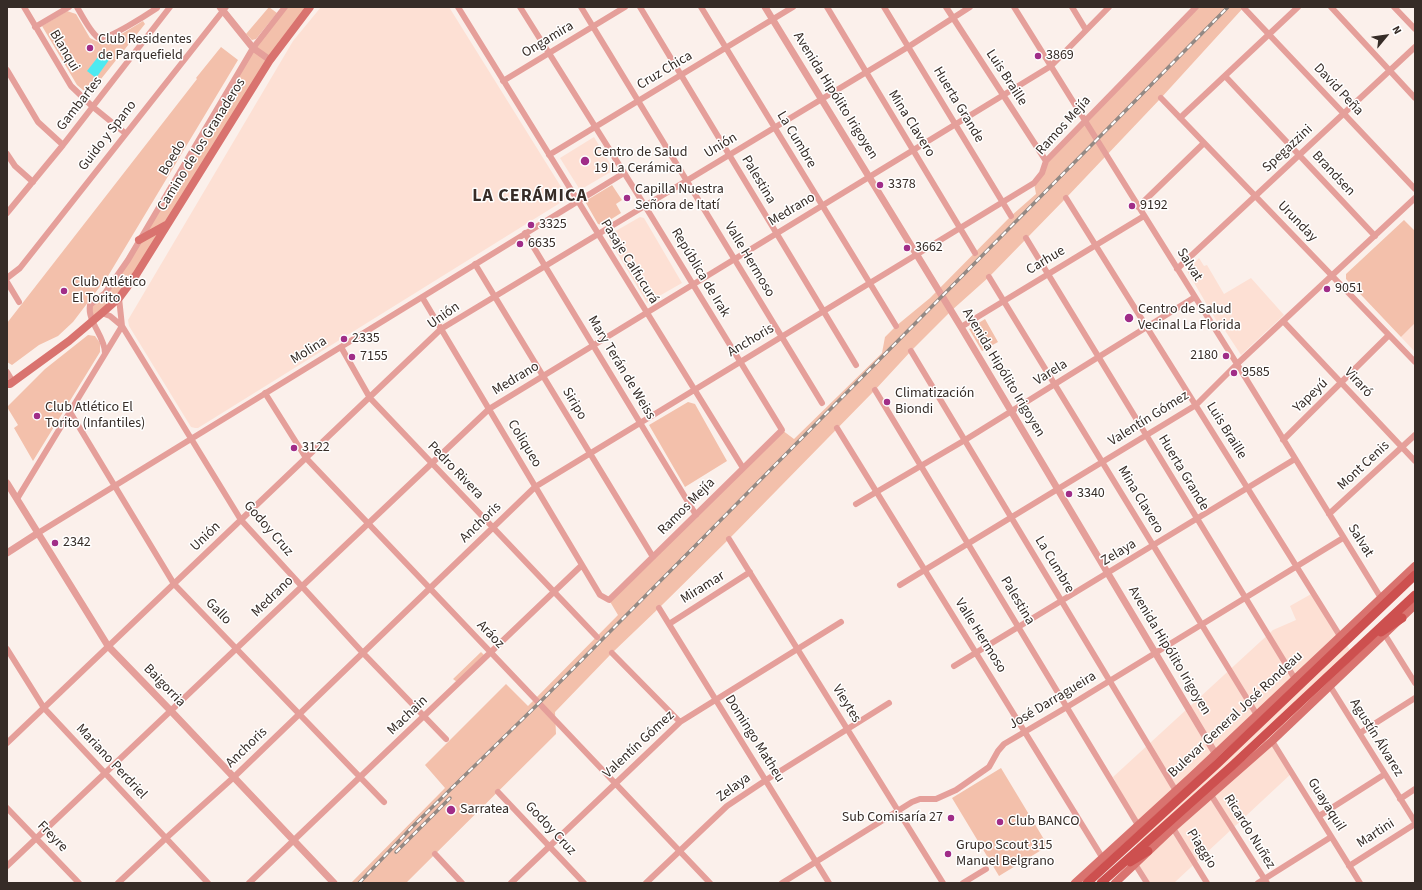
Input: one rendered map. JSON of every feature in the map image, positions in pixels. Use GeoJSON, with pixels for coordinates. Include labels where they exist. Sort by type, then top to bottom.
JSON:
{"type":"FeatureCollection","features":[{"type":"Feature","properties":{"kind":"main road","name":"Camino de los Granaderos"},"geometry":{"type":"LineString","coordinates":[[102,313],[119,298],[136,275],[270,60],[310,7]]}},
{"type":"Feature","properties":{"kind":"main road"},"geometry":{"type":"LineString","coordinates":[[139,240],[170,222]]}},
{"type":"Feature","properties":{"kind":"main road"},"geometry":{"type":"LineString","coordinates":[[9,385],[69,341],[102,313]]}},
{"type":"Feature","properties":{"kind":"main road","name":"Bulevar General José Rondeau"},"geometry":{"type":"LineString","coordinates":[[1218,759],[1257,715],[1415,566]]}},
{"type":"Feature","properties":{"kind":"main road","name":"Bulevar General José Rondeau"},"geometry":{"type":"LineString","coordinates":[[1087,883],[1195,778],[1293,691],[1415,575]]}},
{"type":"Feature","properties":{"kind":"main road"},"geometry":{"type":"LineString","coordinates":[[1101,883],[1230,773],[1357,649],[1415,595]]}},
{"type":"Feature","properties":{"kind":"main road"},"geometry":{"type":"LineString","coordinates":[[1214,781],[1230,773],[1272,741],[1415,605]]}},
{"type":"Feature","properties":{"kind":"main road"},"geometry":{"type":"LineString","coordinates":[[1357,649],[1402,618]]}},
{"type":"Feature","properties":{"kind":"main road"},"geometry":{"type":"LineString","coordinates":[[1273,700],[1293,691]]}},
{"type":"Feature","properties":{"kind":"main road"},"geometry":{"type":"LineString","coordinates":[[1218,759],[1230,773]]}},
{"type":"Feature","properties":{"kind":"main road"},"geometry":{"type":"LineString","coordinates":[[1114,883],[1173,828],[1208,792],[1214,781],[1218,759]]}},
{"type":"Feature","properties":{"kind":"main road"},"geometry":{"type":"LineString","coordinates":[[1195,778],[1208,792]]}},
{"type":"Feature","properties":{"kind":"main road","name":"Bulevar General José Rondeau"},"geometry":{"type":"LineString","coordinates":[[1075,883],[1176,791],[1195,778]]}},
{"type":"Feature","properties":{"kind":"main road"},"geometry":{"type":"LineString","coordinates":[[1115,870],[1148,852]]}},
{"type":"Feature","properties":{"kind":"street","name":"Blanqui"},"geometry":{"type":"LineString","coordinates":[[24,7],[71,86],[93,107],[126,133]]}},
{"type":"Feature","properties":{"kind":"street"},"geometry":{"type":"LineString","coordinates":[[36,27],[69,7]]}},
{"type":"Feature","properties":{"kind":"street"},"geometry":{"type":"LineString","coordinates":[[77,7],[94,35],[99,38],[114,34],[157,8],[162,16]]}},
{"type":"Feature","properties":{"kind":"street","name":"Gambartes"},"geometry":{"type":"LineString","coordinates":[[7,213],[63,145],[170,7]]}},
{"type":"Feature","properties":{"kind":"street","name":"Boedo"},"geometry":{"type":"LineString","coordinates":[[105,353],[105,346],[89,311],[90,305],[105,293],[128,260],[253,48],[285,7]]}},
{"type":"Feature","properties":{"kind":"street","name":"Pasaje Calfucurá"},"geometry":{"type":"LineString","coordinates":[[458,7],[577,202],[743,468]]}},
{"type":"Feature","properties":{"kind":"street","name":"República de Irak"},"geometry":{"type":"LineString","coordinates":[[520,7],[624,172],[782,430]]}},
{"type":"Feature","properties":{"kind":"street","name":"Valle Hermoso"},"geometry":{"type":"LineString","coordinates":[[581,7],[822,403]]}},
{"type":"Feature","properties":{"kind":"street","name":"Ongamira"},"geometry":{"type":"LineString","coordinates":[[503,81],[625,7]]}},
{"type":"Feature","properties":{"kind":"street","name":"Palestina"},"geometry":{"type":"LineString","coordinates":[[640,7],[856,366]]}},
{"type":"Feature","properties":{"kind":"street","name":"La Cumbre"},"geometry":{"type":"LineString","coordinates":[[701,7],[896,326]]}},
{"type":"Feature","properties":{"kind":"street","name":"Avenida Hipólito Irigoyen"},"geometry":{"type":"LineString","coordinates":[[765,7],[961,327],[1010,412],[1218,759]]}},
{"type":"Feature","properties":{"kind":"street","name":"Cruz Chica"},"geometry":{"type":"LineString","coordinates":[[549,155],[793,7]]}},
{"type":"Feature","properties":{"kind":"street","name":"Mina Clavero"},"geometry":{"type":"LineString","coordinates":[[827,7],[975,253]]}},
{"type":"Feature","properties":{"kind":"street","name":"Huerta Grande"},"geometry":{"type":"LineString","coordinates":[[884,7],[1011,216]]}},
{"type":"Feature","properties":{"kind":"street","name":"Luis Braille"},"geometry":{"type":"LineString","coordinates":[[946,7],[1046,161]]}},
{"type":"Feature","properties":{"kind":"street","name":"Unión"},"geometry":{"type":"LineString","coordinates":[[7,743],[442,329],[866,73],[970,7]]}},
{"type":"Feature","properties":{"kind":"street","name":"Salvat"},"geometry":{"type":"LineString","coordinates":[[1014,7],[1381,598]]}},
{"type":"Feature","properties":{"kind":"street"},"geometry":{"type":"LineString","coordinates":[[1072,7],[1086,30]]}},
{"type":"Feature","properties":{"kind":"street","name":"Medrano"},"geometry":{"type":"LineString","coordinates":[[7,866],[489,409],[1050,66],[1109,7]]}},
{"type":"Feature","properties":{"kind":"street","name":"Ramos Mejía"},"geometry":{"type":"LineString","coordinates":[[916,255],[1034,183],[1042,173],[1046,161],[1084,120],[1196,7]]}},
{"type":"Feature","properties":{"kind":"street"},"geometry":{"type":"LineString","coordinates":[[1180,118],[1298,7]]}},
{"type":"Feature","properties":{"kind":"street"},"geometry":{"type":"LineString","coordinates":[[1331,7],[1415,98]]}},
{"type":"Feature","properties":{"kind":"street"},"geometry":{"type":"LineString","coordinates":[[1394,7],[1415,29]]}},
{"type":"Feature","properties":{"kind":"street","name":"David Peña"},"geometry":{"type":"LineString","coordinates":[[1244,8],[1415,189]]}},
{"type":"Feature","properties":{"kind":"street"},"geometry":{"type":"LineString","coordinates":[[223,9],[253,48],[270,60]]}},
{"type":"Feature","properties":{"kind":"street","name":"Guido y Spano"},"geometry":{"type":"LineString","coordinates":[[7,278],[20,268],[223,9]]}},
{"type":"Feature","properties":{"kind":"street","name":"Spegazzini"},"geometry":{"type":"LineString","coordinates":[[1177,269],[1415,47]]}},
{"type":"Feature","properties":{"kind":"street"},"geometry":{"type":"LineString","coordinates":[[7,70],[38,122],[63,145]]}},
{"type":"Feature","properties":{"kind":"street","name":"Brandsen"},"geometry":{"type":"LineString","coordinates":[[1225,76],[1375,236]]}},
{"type":"Feature","properties":{"kind":"street","name":"Urunday"},"geometry":{"type":"LineString","coordinates":[[1161,98],[1415,362]]}},
{"type":"Feature","properties":{"kind":"street"},"geometry":{"type":"LineString","coordinates":[[1138,207],[1204,143]]}},
{"type":"Feature","properties":{"kind":"street"},"geometry":{"type":"LineString","coordinates":[[7,154],[15,166],[33,182]]}},
{"type":"Feature","properties":{"kind":"street","name":"Molina"},"geometry":{"type":"LineString","coordinates":[[7,553],[624,172]]}},
{"type":"Feature","properties":{"kind":"street","name":"Luis Braille"},"geometry":{"type":"LineString","coordinates":[[1066,198],[1340,636]]}},
{"type":"Feature","properties":{"kind":"street","name":"Valentín Gómez"},"geometry":{"type":"LineString","coordinates":[[900,585],[1196,405],[1237,364],[1415,198]]}},
{"type":"Feature","properties":{"kind":"street","name":"Carhue"},"geometry":{"type":"LineString","coordinates":[[961,327],[1144,216]]}},
{"type":"Feature","properties":{"kind":"street","name":"Mary Terán de Weiss"},"geometry":{"type":"LineString","coordinates":[[525,233],[696,515]]}},
{"type":"Feature","properties":{"kind":"street","name":"Huerta Grande"},"geometry":{"type":"LineString","coordinates":[[1026,238],[1295,679]]}},
{"type":"Feature","properties":{"kind":"street","name":"Anchoris"},"geometry":{"type":"LineString","coordinates":[[118,883],[165,838],[234,777],[535,486],[916,255]]}},
{"type":"Feature","properties":{"kind":"street","name":"Siripo"},"geometry":{"type":"LineString","coordinates":[[475,264],[653,557]]}},
{"type":"Feature","properties":{"kind":"street","name":"Mina Clavero"},"geometry":{"type":"LineString","coordinates":[[989,277],[1257,715]]}},
{"type":"Feature","properties":{"kind":"street"},"geometry":{"type":"LineString","coordinates":[[7,282],[19,302]]}},
{"type":"Feature","properties":{"kind":"street","name":"Coliqueo"},"geometry":{"type":"LineString","coordinates":[[422,297],[600,595],[609,600]]}},
{"type":"Feature","properties":{"kind":"street","name":"Varela"},"geometry":{"type":"LineString","coordinates":[[856,504],[965,440],[1195,297]]}},
{"type":"Feature","properties":{"kind":"street"},"geometry":{"type":"LineString","coordinates":[[17,499],[122,326],[119,298]]}},
{"type":"Feature","properties":{"kind":"street","name":"Godoy Cruz"},"geometry":{"type":"LineString","coordinates":[[102,313],[110,316],[122,326],[241,520],[363,653],[446,739]]}},
{"type":"Feature","properties":{"kind":"street","name":"Viraró"},"geometry":{"type":"LineString","coordinates":[[1283,321],[1415,461]]}},
{"type":"Feature","properties":{"kind":"street","name":"Yapeyú"},"geometry":{"type":"LineString","coordinates":[[1283,440],[1389,336]]}},
{"type":"Feature","properties":{"kind":"street","name":"Pedro Rivera"},"geometry":{"type":"LineString","coordinates":[[341,347],[370,398],[597,637]]}},
{"type":"Feature","properties":{"kind":"street","name":"La Cumbre"},"geometry":{"type":"LineString","coordinates":[[911,351],[1176,791]]}},
{"type":"Feature","properties":{"kind":"street"},"geometry":{"type":"LineString","coordinates":[[7,372],[9,385]]}},
{"type":"Feature","properties":{"kind":"street","name":"Palestina"},"geometry":{"type":"LineString","coordinates":[[875,390],[1138,825]]}},
{"type":"Feature","properties":{"kind":"street","name":"Aráoz"},"geometry":{"type":"LineString","coordinates":[[265,393],[306,458],[710,883]]}},
{"type":"Feature","properties":{"kind":"street","name":"Gallo"},"geometry":{"type":"LineString","coordinates":[[70,412],[174,584],[384,802]]}},
{"type":"Feature","properties":{"kind":"street","name":"Valle Hermoso"},"geometry":{"type":"LineString","coordinates":[[837,428],[1102,858]]}},
{"type":"Feature","properties":{"kind":"street","name":"Ramos Mejía"},"geometry":{"type":"LineString","coordinates":[[609,600],[782,430]]}},
{"type":"Feature","properties":{"kind":"street","name":"Mont Cenis"},"geometry":{"type":"LineString","coordinates":[[1329,514],[1415,435]]}},
{"type":"Feature","properties":{"kind":"street","name":"Zelaya"},"geometry":{"type":"LineString","coordinates":[[954,666],[1108,574],[1295,459]]}},
{"type":"Feature","properties":{"kind":"street","name":"Baigorria"},"geometry":{"type":"LineString","coordinates":[[7,483],[108,646],[334,883]]}},
{"type":"Feature","properties":{"kind":"street","name":"José Darragueira"},"geometry":{"type":"LineString","coordinates":[[782,883],[912,802],[920,800],[936,800],[956,790],[989,767],[998,751],[1004,744],[1110,681],[1343,538]]}},
{"type":"Feature","properties":{"kind":"street","name":"Vieytes"},"geometry":{"type":"LineString","coordinates":[[729,539],[943,883]]}},
{"type":"Feature","properties":{"kind":"street","name":"Machain"},"geometry":{"type":"LineString","coordinates":[[249,883],[582,565]]}},
{"type":"Feature","properties":{"kind":"street","name":"Miramar"},"geometry":{"type":"LineString","coordinates":[[668,624],[750,572]]}},
{"type":"Feature","properties":{"kind":"street","name":"Domingo Matheu"},"geometry":{"type":"LineString","coordinates":[[659,608],[829,883]]}},
{"type":"Feature","properties":{"kind":"street","name":"Valentín Gómez"},"geometry":{"type":"LineString","coordinates":[[511,883],[680,722],[841,622]]}},
{"type":"Feature","properties":{"kind":"street"},"geometry":{"type":"LineString","coordinates":[[1384,635],[1415,683]]}},
{"type":"Feature","properties":{"kind":"street","name":"Mariano Perdriel"},"geometry":{"type":"LineString","coordinates":[[7,649],[44,708],[208,883]]}},
{"type":"Feature","properties":{"kind":"street"},"geometry":{"type":"LineString","coordinates":[[612,653],[680,722]]}},
{"type":"Feature","properties":{"kind":"street","name":"Agustín Álvarez"},"geometry":{"type":"LineString","coordinates":[[1330,686],[1415,823]]}},
{"type":"Feature","properties":{"kind":"street"},"geometry":{"type":"LineString","coordinates":[[1360,733],[1415,698]]}},
{"type":"Feature","properties":{"kind":"street","name":"Zelaya"},"geometry":{"type":"LineString","coordinates":[[646,883],[727,806],[889,703]]}},
{"type":"Feature","properties":{"kind":"street","name":"Guayaquil"},"geometry":{"type":"LineString","coordinates":[[1272,741],[1360,883]]}},
{"type":"Feature","properties":{"kind":"street"},"geometry":{"type":"LineString","coordinates":[[1319,816],[1385,774]]}},
{"type":"Feature","properties":{"kind":"street"},"geometry":{"type":"LineString","coordinates":[[1400,798],[1415,789]]}},
{"type":"Feature","properties":{"kind":"street","name":"Godoy Cruz"},"geometry":{"type":"LineString","coordinates":[[498,792],[584,883]]}},
{"type":"Feature","properties":{"kind":"street","name":"Ricardo Nuñez"},"geometry":{"type":"LineString","coordinates":[[1208,792],[1266,881]]}},
{"type":"Feature","properties":{"kind":"street","name":"Freyre"},"geometry":{"type":"LineString","coordinates":[[7,808],[79,883]]}},
{"type":"Feature","properties":{"kind":"street","name":"Martini"},"geometry":{"type":"LineString","coordinates":[[1349,866],[1415,823]]}},
{"type":"Feature","properties":{"kind":"street","name":"Piaggio"},"geometry":{"type":"LineString","coordinates":[[1173,828],[1207,883]]}},
{"type":"Feature","properties":{"kind":"street"},"geometry":{"type":"LineString","coordinates":[[1258,883],[1266,881],[1332,837]]}},
{"type":"Feature","properties":{"kind":"street"},"geometry":{"type":"LineString","coordinates":[[435,854],[462,883]]}},
{"type":"Feature","properties":{"kind":"street"},"geometry":{"type":"LineString","coordinates":[[1135,864],[1147,883]]}},
{"type":"Feature","properties":{"kind":"street"},"geometry":{"type":"LineString","coordinates":[[962,883],[986,869]]}},
{"type":"Feature","properties":{"kind":"shaded area"},"geometry":{"type":"Polygon","coordinates":[[[269,7],[277,13],[256,39],[252,40],[246,34],[269,7]]]}},
{"type":"Feature","properties":{"kind":"shaded area"},"geometry":{"type":"Polygon","coordinates":[[[285,7],[310,7],[275,52],[136,275],[93,321],[90,305],[105,293],[253,48],[285,7]]]}},
{"type":"Feature","properties":{"kind":"shaded area"},"geometry":{"type":"Polygon","coordinates":[[[321,7],[449,7],[568,198],[198,428],[191,427],[129,326],[128,320],[293,41],[321,7]]]}},
{"type":"Feature","properties":{"kind":"shaded area"},"geometry":{"type":"Polygon","coordinates":[[[1196,7],[1244,7],[1161,98],[989,277],[951,311],[911,351],[875,390],[729,539],[612,653],[555,712],[556,734],[406,883],[351,883],[445,788],[425,765],[506,684],[528,706],[618,615],[609,600],[782,430],[794,439],[882,353],[885,337],[930,298],[1011,216],[1036,194],[1034,183],[1046,161],[1196,7]]]}},
{"type":"Feature","properties":{"kind":"shaded area","name":"Club Residentes de Parquefield"},"geometry":{"type":"Polygon","coordinates":[[[67,11],[76,14],[90,38],[102,43],[110,41],[143,21],[145,24],[93,89],[88,92],[77,85],[42,26],[67,11]]]}},
{"type":"Feature","properties":{"kind":"shaded area"},"geometry":{"type":"Polygon","coordinates":[[[221,47],[238,60],[108,276],[73,322],[58,336],[39,345],[12,365],[7,362],[7,323],[221,47]]]}},
{"type":"Feature","properties":{"kind":"shaded area","name":"Centro de Salud 19 La Cerámica"},"geometry":{"type":"Polygon","coordinates":[[[594,137],[614,170],[580,190],[560,158],[594,137]]]}},
{"type":"Feature","properties":{"kind":"shaded area"},"geometry":{"type":"Polygon","coordinates":[[[612,185],[622,200],[616,204],[621,213],[602,225],[598,224],[586,203],[587,200],[612,185]]]}},
{"type":"Feature","properties":{"kind":"shaded area"},"geometry":{"type":"Polygon","coordinates":[[[640,217],[644,218],[682,283],[647,303],[607,236],[640,217]]]}},
{"type":"Feature","properties":{"kind":"shaded area"},"geometry":{"type":"Polygon","coordinates":[[[1404,220],[1415,231],[1415,323],[1401,337],[1346,279],[1346,274],[1404,220]]]}},
{"type":"Feature","properties":{"kind":"shaded area"},"geometry":{"type":"Polygon","coordinates":[[[1199,258],[1204,266],[1207,265],[1224,294],[1251,278],[1284,315],[1241,355],[1224,329],[1222,330],[1187,271],[1199,258]]]}},
{"type":"Feature","properties":{"kind":"shaded area"},"geometry":{"type":"Polygon","coordinates":[[[985,319],[998,342],[982,351],[969,329],[985,319]]]}},
{"type":"Feature","properties":{"kind":"shaded area"},"geometry":{"type":"Polygon","coordinates":[[[1415,323],[1415,352],[1401,337],[1415,323]]]}},
{"type":"Feature","properties":{"kind":"shaded area","name":"Club Atlético El Torito (Infantiles)"},"geometry":{"type":"Polygon","coordinates":[[[88,335],[95,336],[100,343],[100,352],[33,461],[14,428],[18,425],[7,407],[45,369],[88,335]]]}},
{"type":"Feature","properties":{"kind":"shaded area"},"geometry":{"type":"Polygon","coordinates":[[[688,402],[695,404],[727,461],[685,487],[649,425],[688,402]]]}},
{"type":"Feature","properties":{"kind":"shaded area"},"geometry":{"type":"Polygon","coordinates":[[[1313,593],[1357,661],[1272,741],[1292,773],[1174,883],[1147,883],[1135,864],[1138,825],[1113,777],[1273,630],[1296,620],[1290,606],[1313,593]]]}},
{"type":"Feature","properties":{"kind":"shaded area"},"geometry":{"type":"Polygon","coordinates":[[[481,652],[485,656],[457,682],[453,679],[481,652]]]}},
{"type":"Feature","properties":{"kind":"shaded area","name":"Club BANCO"},"geometry":{"type":"Polygon","coordinates":[[[1001,768],[1048,846],[999,876],[952,798],[1001,768]]]}},
{"type":"Feature","properties":{"kind":"water"},"geometry":{"type":"Polygon","coordinates":[[[101,53],[109,60],[96,78],[87,71],[101,53]]]}},
{"type":"Feature","properties":{"kind":"railway"},"geometry":{"type":"LineString","coordinates":[[359,883],[415,824],[539,703],[1228,7]]}},
{"type":"Feature","properties":{"kind":"railway"},"geometry":{"type":"LineString","coordinates":[[396,852],[450,798]]}},
{"type":"Feature","properties":{"kind":"place","name":"Club Residentes de Parquefield"},"geometry":{"type":"Point","coordinates":[90,48]}},
{"type":"Feature","properties":{"kind":"place","name":"3869"},"geometry":{"type":"Point","coordinates":[1038,56]}},
{"type":"Feature","properties":{"kind":"place","name":"Centro de Salud 19 La Cerámica"},"geometry":{"type":"Point","coordinates":[585,161]}},
{"type":"Feature","properties":{"kind":"place","name":"3378"},"geometry":{"type":"Point","coordinates":[880,185]}},
{"type":"Feature","properties":{"kind":"place","name":"Capilla Nuestra Señora de Itatí"},"geometry":{"type":"Point","coordinates":[627,198]}},
{"type":"Feature","properties":{"kind":"place","name":"9192"},"geometry":{"type":"Point","coordinates":[1132,206]}},
{"type":"Feature","properties":{"kind":"place","name":"3325"},"geometry":{"type":"Point","coordinates":[531,225]}},
{"type":"Feature","properties":{"kind":"place","name":"6635"},"geometry":{"type":"Point","coordinates":[520,244]}},
{"type":"Feature","properties":{"kind":"place","name":"3662"},"geometry":{"type":"Point","coordinates":[907,248]}},
{"type":"Feature","properties":{"kind":"place","name":"9051"},"geometry":{"type":"Point","coordinates":[1327,289]}},
{"type":"Feature","properties":{"kind":"place","name":"Club Atlético El Torito"},"geometry":{"type":"Point","coordinates":[64,291]}},
{"type":"Feature","properties":{"kind":"place","name":"Centro de Salud Vecinal La Florida"},"geometry":{"type":"Point","coordinates":[1129,318]}},
{"type":"Feature","properties":{"kind":"place","name":"2335"},"geometry":{"type":"Point","coordinates":[344,339]}},
{"type":"Feature","properties":{"kind":"place","name":"2180"},"geometry":{"type":"Point","coordinates":[1226,356]}},
{"type":"Feature","properties":{"kind":"place","name":"7155"},"geometry":{"type":"Point","coordinates":[352,357]}},
{"type":"Feature","properties":{"kind":"place","name":"9585"},"geometry":{"type":"Point","coordinates":[1234,373]}},
{"type":"Feature","properties":{"kind":"place","name":"Climatización Biondi"},"geometry":{"type":"Point","coordinates":[887,402]}},
{"type":"Feature","properties":{"kind":"place","name":"Club Atlético El Torito (Infantiles)"},"geometry":{"type":"Point","coordinates":[37,416]}},
{"type":"Feature","properties":{"kind":"place","name":"3122"},"geometry":{"type":"Point","coordinates":[294,448]}},
{"type":"Feature","properties":{"kind":"place","name":"3340"},"geometry":{"type":"Point","coordinates":[1069,494]}},
{"type":"Feature","properties":{"kind":"place","name":"2342"},"geometry":{"type":"Point","coordinates":[55,543]}},
{"type":"Feature","properties":{"kind":"place","name":"Sarratea"},"geometry":{"type":"Point","coordinates":[451,810]}},
{"type":"Feature","properties":{"kind":"place","name":"Sub Comisaría 27"},"geometry":{"type":"Point","coordinates":[951,818]}},
{"type":"Feature","properties":{"kind":"place","name":"Club BANCO"},"geometry":{"type":"Point","coordinates":[1000,822]}},
{"type":"Feature","properties":{"kind":"place","name":"Grupo Scout 315 Manuel Belgrano"},"geometry":{"type":"Point","coordinates":[948,854]}},
{"type":"Feature","properties":{"kind":"district","name":"LA CERÁMICA"},"geometry":{"type":"Point","coordinates":[530,197]}}]}
